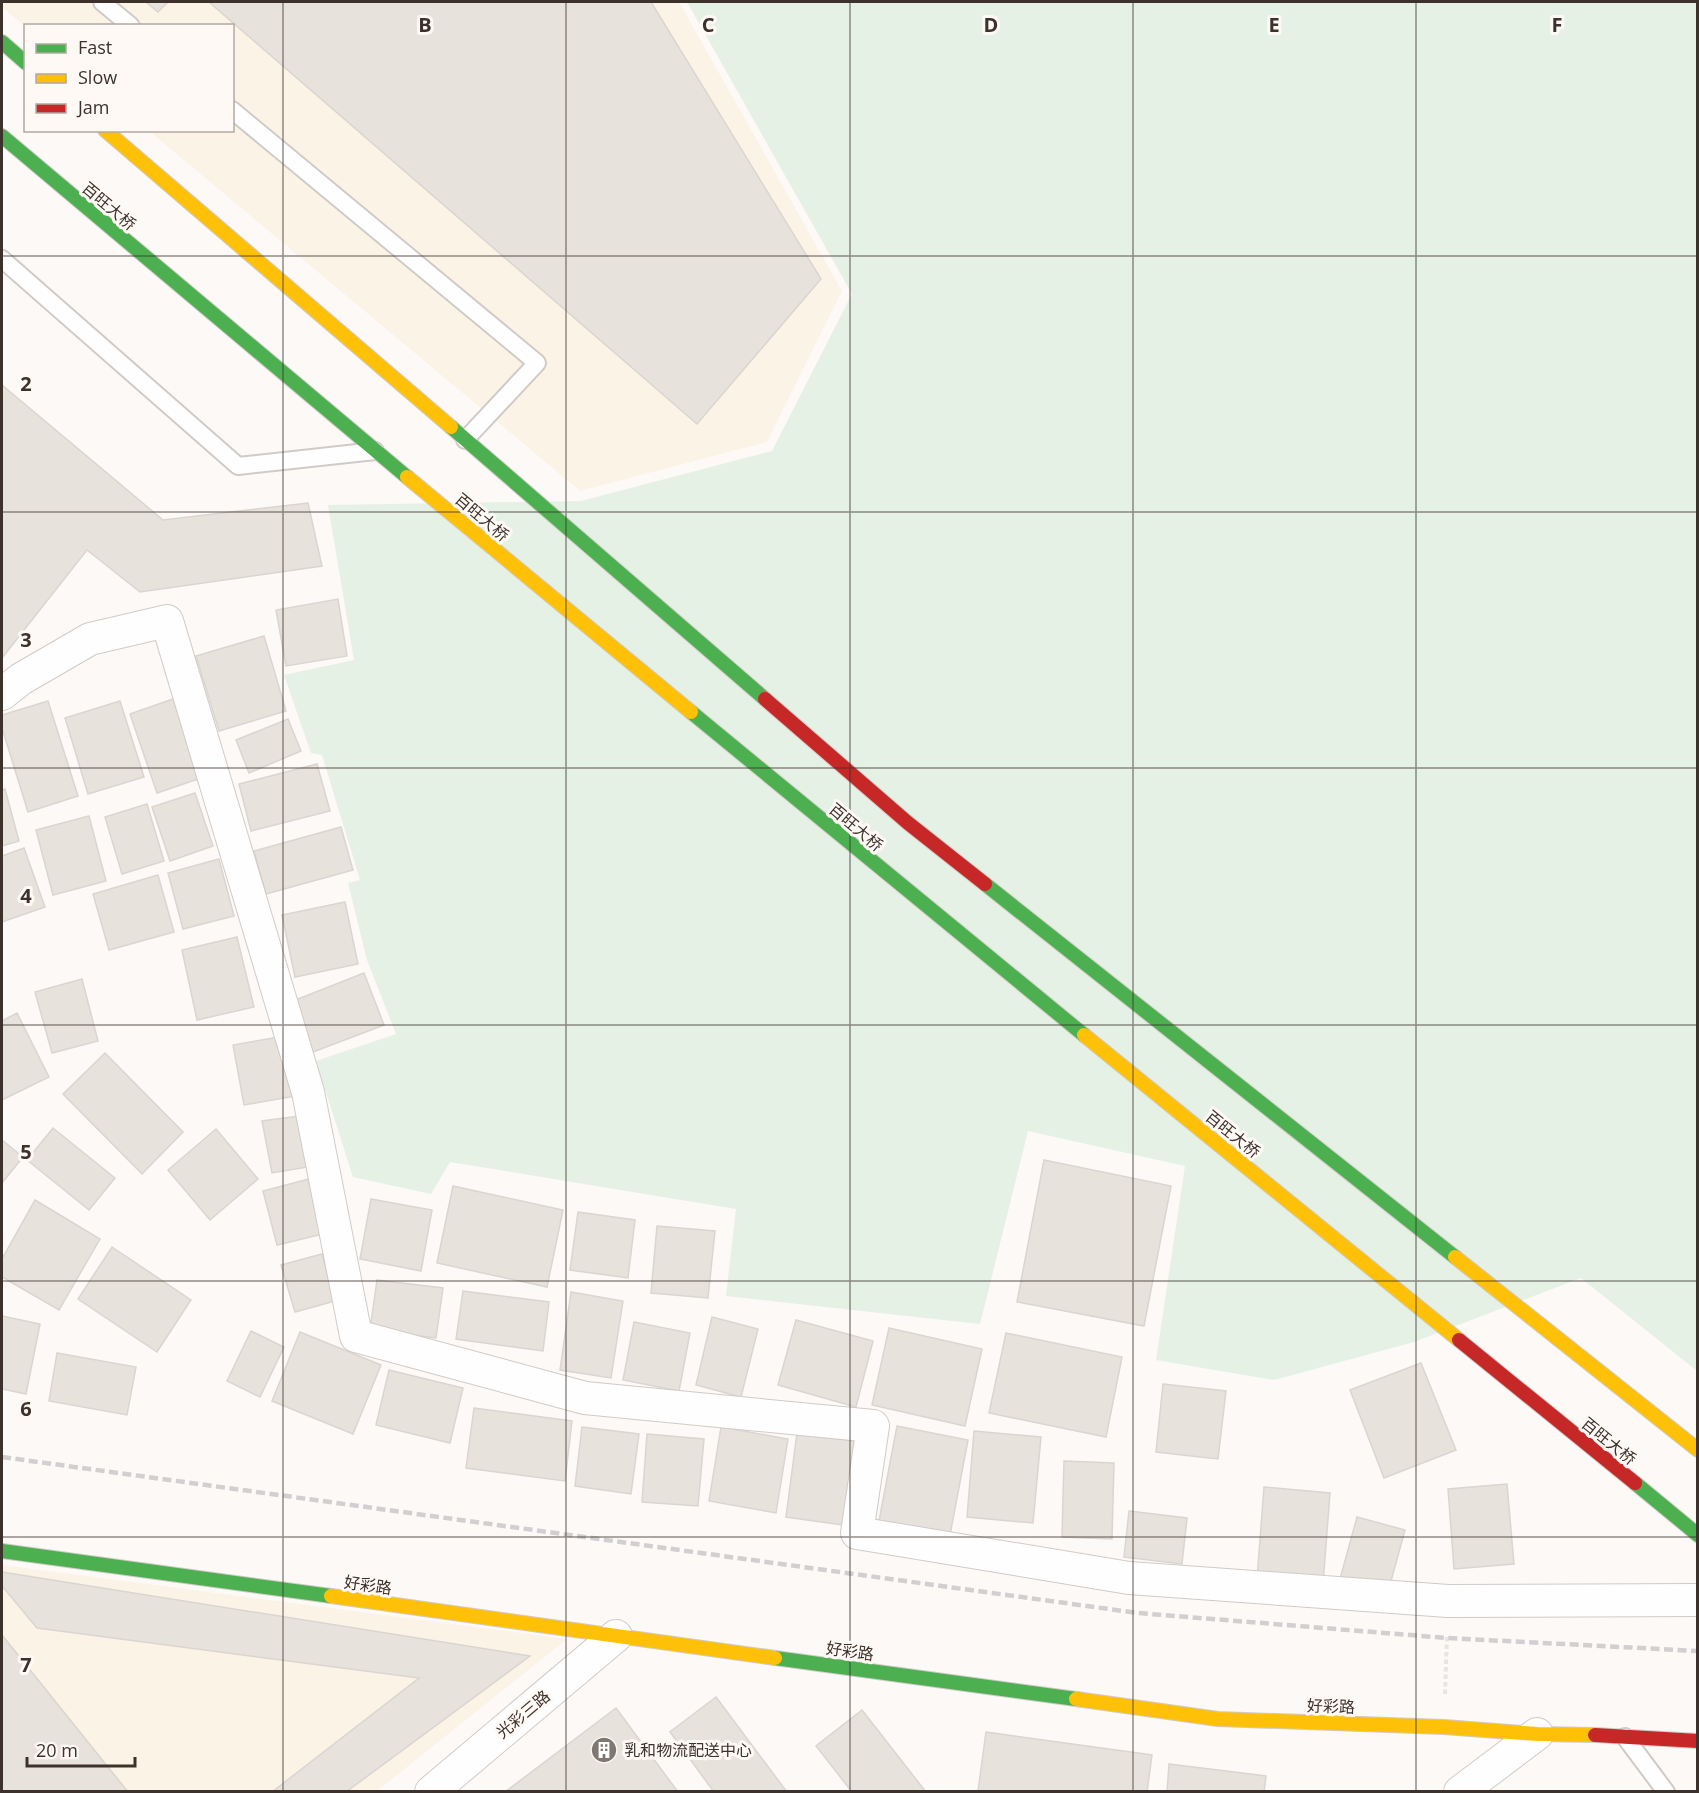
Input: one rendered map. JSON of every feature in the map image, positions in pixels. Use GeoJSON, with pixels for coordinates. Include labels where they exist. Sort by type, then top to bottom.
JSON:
{"type":"FeatureCollection","features":[{"type":"Feature","properties":{"kind":"main road"},"geometry":{"type":"LineString","coordinates":[[2,42],[24,61]]}},
{"type":"Feature","properties":{"kind":"main road"},"geometry":{"type":"LineString","coordinates":[[107,132],[908,823],[1698,1450]]}},
{"type":"Feature","properties":{"kind":"main road","name":"百旺大桥"},"geometry":{"type":"LineString","coordinates":[[2,136],[217,320],[868,858],[1698,1535]]}},
{"type":"Feature","properties":{"kind":"main road","name":"好彩路"},"geometry":{"type":"LineString","coordinates":[[2,1551],[1218,1719],[1444,1727],[1537,1734],[1698,1741]]}},
{"type":"Feature","properties":{"kind":"street"},"geometry":{"type":"LineString","coordinates":[[2,694],[21,679],[90,639],[167,621],[308,1092],[356,1336],[585,1398],[873,1426],[857,1533],[1129,1578],[1448,1601],[1698,1600]]}},
{"type":"Feature","properties":{"kind":"street","name":"光彩三路"},"geometry":{"type":"LineString","coordinates":[[431,1791],[616,1636]]}},
{"type":"Feature","properties":{"kind":"street"},"geometry":{"type":"LineString","coordinates":[[1460,1791],[1537,1734]]}},
{"type":"Feature","properties":{"kind":"lane"},"geometry":{"type":"LineString","coordinates":[[102,2],[129,24]]}},
{"type":"Feature","properties":{"kind":"lane"},"geometry":{"type":"LineString","coordinates":[[234,112],[537,363],[465,440]]}},
{"type":"Feature","properties":{"kind":"lane"},"geometry":{"type":"LineString","coordinates":[[2,259],[238,466],[376,451]]}},
{"type":"Feature","properties":{"kind":"lane"},"geometry":{"type":"LineString","coordinates":[[1624,1736],[1666,1791]]}},
{"type":"Feature","properties":{"kind":"path"},"geometry":{"type":"LineString","coordinates":[[1444,1727],[1448,1601]]}},
{"type":"Feature","properties":{"kind":"shaded area"},"geometry":{"type":"Polygon","coordinates":[[[2,2],[679,2],[842,291],[767,442],[580,491],[150,132],[234,132],[234,24],[24,24],[24,26],[2,7],[2,2]]]}},
{"type":"Feature","properties":{"kind":"shaded area"},"geometry":{"type":"Polygon","coordinates":[[[687,2],[1697,2],[1697,1371],[1581,1278],[1414,1342],[1274,1380],[1156,1360],[1185,1166],[1028,1131],[980,1324],[726,1296],[736,1209],[450,1162],[431,1194],[353,1177],[316,1061],[396,1034],[367,960],[348,883],[360,880],[322,755],[311,753],[284,675],[354,660],[328,505],[581,501],[772,451],[852,294],[687,2]]]}},
{"type":"Feature","properties":{"kind":"shaded area"},"geometry":{"type":"Polygon","coordinates":[[[2,1565],[567,1639],[377,1791],[2,1792],[2,1565]]]}},
{"type":"Feature","properties":{"kind":"building"},"geometry":{"type":"Polygon","coordinates":[[[146,2],[168,2],[158,12],[146,2]]]}},
{"type":"Feature","properties":{"kind":"building"},"geometry":{"type":"Polygon","coordinates":[[[209,2],[651,2],[821,279],[697,424],[209,2]]]}},
{"type":"Feature","properties":{"kind":"building"},"geometry":{"type":"Polygon","coordinates":[[[2,385],[163,520],[308,503],[322,566],[140,592],[87,550],[2,658],[2,385]]]}},
{"type":"Feature","properties":{"kind":"building"},"geometry":{"type":"Polygon","coordinates":[[[338,599],[347,656],[286,666],[276,610],[338,599]]]}},
{"type":"Feature","properties":{"kind":"building"},"geometry":{"type":"Polygon","coordinates":[[[264,636],[286,711],[219,731],[196,656],[264,636]]]}},
{"type":"Feature","properties":{"kind":"building"},"geometry":{"type":"Polygon","coordinates":[[[173,699],[201,778],[157,793],[130,714],[173,699]]]}},
{"type":"Feature","properties":{"kind":"building"},"geometry":{"type":"Polygon","coordinates":[[[48,701],[78,796],[28,812],[2,728],[2,715],[48,701]]]}},
{"type":"Feature","properties":{"kind":"building"},"geometry":{"type":"Polygon","coordinates":[[[120,701],[144,777],[88,794],[65,718],[120,701]]]}},
{"type":"Feature","properties":{"kind":"building"},"geometry":{"type":"Polygon","coordinates":[[[288,719],[301,751],[249,773],[236,740],[288,719]]]}},
{"type":"Feature","properties":{"kind":"building"},"geometry":{"type":"Polygon","coordinates":[[[317,764],[330,811],[251,831],[239,784],[317,764]]]}},
{"type":"Feature","properties":{"kind":"building"},"geometry":{"type":"Polygon","coordinates":[[[5,789],[19,841],[2,846],[2,790],[5,789]]]}},
{"type":"Feature","properties":{"kind":"building"},"geometry":{"type":"Polygon","coordinates":[[[195,793],[213,846],[170,861],[152,807],[195,793]]]}},
{"type":"Feature","properties":{"kind":"building"},"geometry":{"type":"Polygon","coordinates":[[[147,804],[164,861],[122,874],[105,817],[147,804]]]}},
{"type":"Feature","properties":{"kind":"building"},"geometry":{"type":"Polygon","coordinates":[[[89,816],[106,881],[53,895],[36,830],[89,816]]]}},
{"type":"Feature","properties":{"kind":"building"},"geometry":{"type":"Polygon","coordinates":[[[341,827],[353,870],[266,894],[254,851],[341,827]]]}},
{"type":"Feature","properties":{"kind":"building"},"geometry":{"type":"Polygon","coordinates":[[[24,848],[45,907],[2,922],[2,856],[24,848]]]}},
{"type":"Feature","properties":{"kind":"building"},"geometry":{"type":"Polygon","coordinates":[[[219,859],[234,916],[183,929],[168,873],[219,859]]]}},
{"type":"Feature","properties":{"kind":"building"},"geometry":{"type":"Polygon","coordinates":[[[158,875],[174,932],[109,950],[93,894],[158,875]]]}},
{"type":"Feature","properties":{"kind":"building"},"geometry":{"type":"Polygon","coordinates":[[[345,902],[358,964],[295,977],[282,915],[345,902]]]}},
{"type":"Feature","properties":{"kind":"building"},"geometry":{"type":"Polygon","coordinates":[[[237,937],[254,1007],[197,1020],[182,950],[237,937]]]}},
{"type":"Feature","properties":{"kind":"building"},"geometry":{"type":"Polygon","coordinates":[[[364,973],[384,1025],[313,1052],[293,1001],[364,973]]]}},
{"type":"Feature","properties":{"kind":"building"},"geometry":{"type":"Polygon","coordinates":[[[82,979],[98,1041],[52,1053],[35,992],[82,979]]]}},
{"type":"Feature","properties":{"kind":"building"},"geometry":{"type":"Polygon","coordinates":[[[17,1013],[49,1077],[2,1100],[2,1021],[17,1013]]]}},
{"type":"Feature","properties":{"kind":"building"},"geometry":{"type":"Polygon","coordinates":[[[284,1036],[296,1096],[244,1105],[233,1045],[284,1036]]]}},
{"type":"Feature","properties":{"kind":"building"},"geometry":{"type":"Polygon","coordinates":[[[105,1053],[183,1132],[142,1174],[63,1094],[105,1053]]]}},
{"type":"Feature","properties":{"kind":"building"},"geometry":{"type":"Polygon","coordinates":[[[299,1116],[308,1167],[272,1173],[262,1121],[299,1116]]]}},
{"type":"Feature","properties":{"kind":"building"},"geometry":{"type":"Polygon","coordinates":[[[53,1128],[115,1178],[89,1210],[27,1160],[53,1128]]]}},
{"type":"Feature","properties":{"kind":"building"},"geometry":{"type":"Polygon","coordinates":[[[216,1129],[258,1179],[210,1220],[168,1170],[216,1129]]]}},
{"type":"Feature","properties":{"kind":"building"},"geometry":{"type":"Polygon","coordinates":[[[2,1140],[23,1157],[2,1183],[2,1140]]]}},
{"type":"Feature","properties":{"kind":"building"},"geometry":{"type":"Polygon","coordinates":[[[1044,1160],[1171,1186],[1144,1326],[1017,1302],[1044,1160]]]}},
{"type":"Feature","properties":{"kind":"building"},"geometry":{"type":"Polygon","coordinates":[[[309,1179],[323,1234],[277,1245],[263,1191],[309,1179]]]}},
{"type":"Feature","properties":{"kind":"building"},"geometry":{"type":"Polygon","coordinates":[[[453,1186],[563,1210],[547,1287],[437,1263],[453,1186]]]}},
{"type":"Feature","properties":{"kind":"building"},"geometry":{"type":"Polygon","coordinates":[[[371,1199],[432,1210],[421,1271],[360,1259],[371,1199]]]}},
{"type":"Feature","properties":{"kind":"building"},"geometry":{"type":"Polygon","coordinates":[[[35,1200],[100,1239],[59,1310],[2,1277],[2,1259],[35,1200]]]}},
{"type":"Feature","properties":{"kind":"building"},"geometry":{"type":"Polygon","coordinates":[[[578,1212],[635,1220],[628,1278],[570,1270],[578,1212]]]}},
{"type":"Feature","properties":{"kind":"building"},"geometry":{"type":"Polygon","coordinates":[[[657,1226],[715,1231],[708,1298],[651,1293],[657,1226]]]}},
{"type":"Feature","properties":{"kind":"building"},"geometry":{"type":"Polygon","coordinates":[[[112,1247],[191,1300],[157,1352],[78,1299],[112,1247]]]}},
{"type":"Feature","properties":{"kind":"building"},"geometry":{"type":"Polygon","coordinates":[[[322,1254],[335,1301],[295,1312],[281,1265],[322,1254]]]}},
{"type":"Feature","properties":{"kind":"building"},"geometry":{"type":"Polygon","coordinates":[[[377,1280],[443,1288],[436,1338],[370,1330],[377,1280]]]}},
{"type":"Feature","properties":{"kind":"building"},"geometry":{"type":"Polygon","coordinates":[[[463,1291],[549,1302],[543,1351],[456,1339],[463,1291]]]}},
{"type":"Feature","properties":{"kind":"building"},"geometry":{"type":"Polygon","coordinates":[[[571,1292],[623,1301],[611,1378],[560,1370],[571,1292]]]}},
{"type":"Feature","properties":{"kind":"building"},"geometry":{"type":"Polygon","coordinates":[[[2,1316],[40,1324],[26,1394],[2,1389],[2,1316]]]}},
{"type":"Feature","properties":{"kind":"building"},"geometry":{"type":"Polygon","coordinates":[[[712,1317],[758,1329],[741,1397],[696,1385],[712,1317]]]}},
{"type":"Feature","properties":{"kind":"building"},"geometry":{"type":"Polygon","coordinates":[[[796,1320],[873,1341],[856,1407],[778,1385],[796,1320]]]}},
{"type":"Feature","properties":{"kind":"building"},"geometry":{"type":"Polygon","coordinates":[[[634,1322],[690,1333],[679,1391],[623,1380],[634,1322]]]}},
{"type":"Feature","properties":{"kind":"building"},"geometry":{"type":"Polygon","coordinates":[[[889,1328],[982,1349],[965,1426],[872,1405],[889,1328]]]}},
{"type":"Feature","properties":{"kind":"building"},"geometry":{"type":"Polygon","coordinates":[[[251,1331],[284,1347],[260,1397],[227,1381],[251,1331]]]}},
{"type":"Feature","properties":{"kind":"building"},"geometry":{"type":"Polygon","coordinates":[[[300,1332],[381,1365],[353,1434],[272,1401],[300,1332]]]}},
{"type":"Feature","properties":{"kind":"building"},"geometry":{"type":"Polygon","coordinates":[[[1006,1333],[1122,1357],[1106,1437],[989,1413],[1006,1333]]]}},
{"type":"Feature","properties":{"kind":"building"},"geometry":{"type":"Polygon","coordinates":[[[57,1353],[136,1367],[127,1415],[49,1401],[57,1353]]]}},
{"type":"Feature","properties":{"kind":"building"},"geometry":{"type":"Polygon","coordinates":[[[1421,1363],[1456,1450],[1384,1478],[1350,1390],[1421,1363]]]}},
{"type":"Feature","properties":{"kind":"building"},"geometry":{"type":"Polygon","coordinates":[[[389,1370],[463,1388],[450,1443],[376,1425],[389,1370]]]}},
{"type":"Feature","properties":{"kind":"building"},"geometry":{"type":"Polygon","coordinates":[[[1163,1384],[1226,1391],[1218,1459],[1156,1452],[1163,1384]]]}},
{"type":"Feature","properties":{"kind":"building"},"geometry":{"type":"Polygon","coordinates":[[[474,1408],[572,1421],[565,1481],[466,1468],[474,1408]]]}},
{"type":"Feature","properties":{"kind":"building"},"geometry":{"type":"Polygon","coordinates":[[[897,1426],[968,1440],[950,1535],[879,1521],[897,1426]]]}},
{"type":"Feature","properties":{"kind":"building"},"geometry":{"type":"Polygon","coordinates":[[[582,1427],[639,1434],[631,1494],[575,1486],[582,1427]]]}},
{"type":"Feature","properties":{"kind":"building"},"geometry":{"type":"Polygon","coordinates":[[[721,1427],[788,1439],[776,1513],[709,1501],[721,1427]]]}},
{"type":"Feature","properties":{"kind":"building"},"geometry":{"type":"Polygon","coordinates":[[[974,1431],[1041,1437],[1033,1523],[967,1517],[974,1431]]]}},
{"type":"Feature","properties":{"kind":"building"},"geometry":{"type":"Polygon","coordinates":[[[797,1433],[861,1442],[850,1526],[786,1517],[797,1433]]]}},
{"type":"Feature","properties":{"kind":"building"},"geometry":{"type":"Polygon","coordinates":[[[647,1434],[704,1439],[698,1506],[642,1502],[647,1434]]]}},
{"type":"Feature","properties":{"kind":"building"},"geometry":{"type":"Polygon","coordinates":[[[1064,1461],[1114,1463],[1112,1539],[1062,1537],[1064,1461]]]}},
{"type":"Feature","properties":{"kind":"building"},"geometry":{"type":"Polygon","coordinates":[[[1507,1484],[1514,1564],[1454,1569],[1448,1489],[1507,1484]]]}},
{"type":"Feature","properties":{"kind":"building"},"geometry":{"type":"Polygon","coordinates":[[[1264,1487],[1330,1493],[1323,1584],[1257,1579],[1264,1487]]]}},
{"type":"Feature","properties":{"kind":"building"},"geometry":{"type":"Polygon","coordinates":[[[1129,1511],[1187,1518],[1182,1564],[1124,1557],[1129,1511]]]}},
{"type":"Feature","properties":{"kind":"building"},"geometry":{"type":"Polygon","coordinates":[[[1357,1517],[1405,1530],[1388,1592],[1340,1579],[1357,1517]]]}},
{"type":"Feature","properties":{"kind":"building"},"geometry":{"type":"Polygon","coordinates":[[[2,1572],[530,1656],[346,1792],[272,1792],[419,1678],[37,1628],[2,1586],[2,1572]]]}},
{"type":"Feature","properties":{"kind":"building"},"geometry":{"type":"Polygon","coordinates":[[[2,1635],[128,1792],[2,1792],[2,1635]]]}},
{"type":"Feature","properties":{"kind":"building"},"geometry":{"type":"Polygon","coordinates":[[[716,1697],[787,1792],[714,1792],[670,1732],[716,1697]]]}},
{"type":"Feature","properties":{"kind":"building","name":"乳和物流配送中心"},"geometry":{"type":"Polygon","coordinates":[[[616,1708],[678,1792],[505,1792],[616,1708]]]}},
{"type":"Feature","properties":{"kind":"building"},"geometry":{"type":"Polygon","coordinates":[[[862,1710],[926,1792],[852,1792],[816,1746],[862,1710]]]}},
{"type":"Feature","properties":{"kind":"building"},"geometry":{"type":"Polygon","coordinates":[[[986,1732],[1152,1755],[1147,1792],[978,1791],[986,1732]]]}},
{"type":"Feature","properties":{"kind":"building"},"geometry":{"type":"Polygon","coordinates":[[[1169,1764],[1266,1776],[1264,1792],[1167,1792],[1169,1764]]]}},
{"type":"Feature","properties":{"kind":"railway"},"geometry":{"type":"LineString","coordinates":[[2,1457],[1138,1613],[1447,1638],[1698,1651]]}},
{"type":"Feature","properties":{"kind":"traffic: fast"},"geometry":{"type":"LineString","coordinates":[[2,42],[24,61]]}},
{"type":"Feature","properties":{"kind":"traffic: fast"},"geometry":{"type":"LineString","coordinates":[[2,136],[407,477]]}},
{"type":"Feature","properties":{"kind":"traffic: fast"},"geometry":{"type":"LineString","coordinates":[[451,427],[765,699]]}},
{"type":"Feature","properties":{"kind":"traffic: fast"},"geometry":{"type":"LineString","coordinates":[[691,712],[1084,1035]]}},
{"type":"Feature","properties":{"kind":"traffic: fast"},"geometry":{"type":"LineString","coordinates":[[985,884],[1455,1257]]}},
{"type":"Feature","properties":{"kind":"traffic: fast"},"geometry":{"type":"LineString","coordinates":[[1635,1483],[1698,1535]]}},
{"type":"Feature","properties":{"kind":"traffic: fast"},"geometry":{"type":"LineString","coordinates":[[2,1551],[331,1596]]}},
{"type":"Feature","properties":{"kind":"traffic: fast"},"geometry":{"type":"LineString","coordinates":[[775,1658],[1076,1699]]}},
{"type":"Feature","properties":{"kind":"traffic: slow"},"geometry":{"type":"LineString","coordinates":[[107,132],[451,427]]}},
{"type":"Feature","properties":{"kind":"traffic: slow"},"geometry":{"type":"LineString","coordinates":[[407,477],[691,712]]}},
{"type":"Feature","properties":{"kind":"traffic: slow"},"geometry":{"type":"LineString","coordinates":[[1084,1035],[1459,1340]]}},
{"type":"Feature","properties":{"kind":"traffic: slow"},"geometry":{"type":"LineString","coordinates":[[1455,1257],[1698,1450]]}},
{"type":"Feature","properties":{"kind":"traffic: slow"},"geometry":{"type":"LineString","coordinates":[[331,1596],[775,1658]]}},
{"type":"Feature","properties":{"kind":"traffic: slow"},"geometry":{"type":"LineString","coordinates":[[1076,1699],[1218,1719],[1595,1735]]}},
{"type":"Feature","properties":{"kind":"traffic: jam"},"geometry":{"type":"LineString","coordinates":[[765,699],[908,823],[985,884]]}},
{"type":"Feature","properties":{"kind":"traffic: jam"},"geometry":{"type":"LineString","coordinates":[[1459,1340],[1635,1483]]}},
{"type":"Feature","properties":{"kind":"traffic: jam"},"geometry":{"type":"LineString","coordinates":[[1595,1735],[1698,1741]]}},
{"type":"Feature","properties":{"kind":"place","name":"乳和物流配送中心"},"geometry":{"type":"Point","coordinates":[604,1750]}}]}
